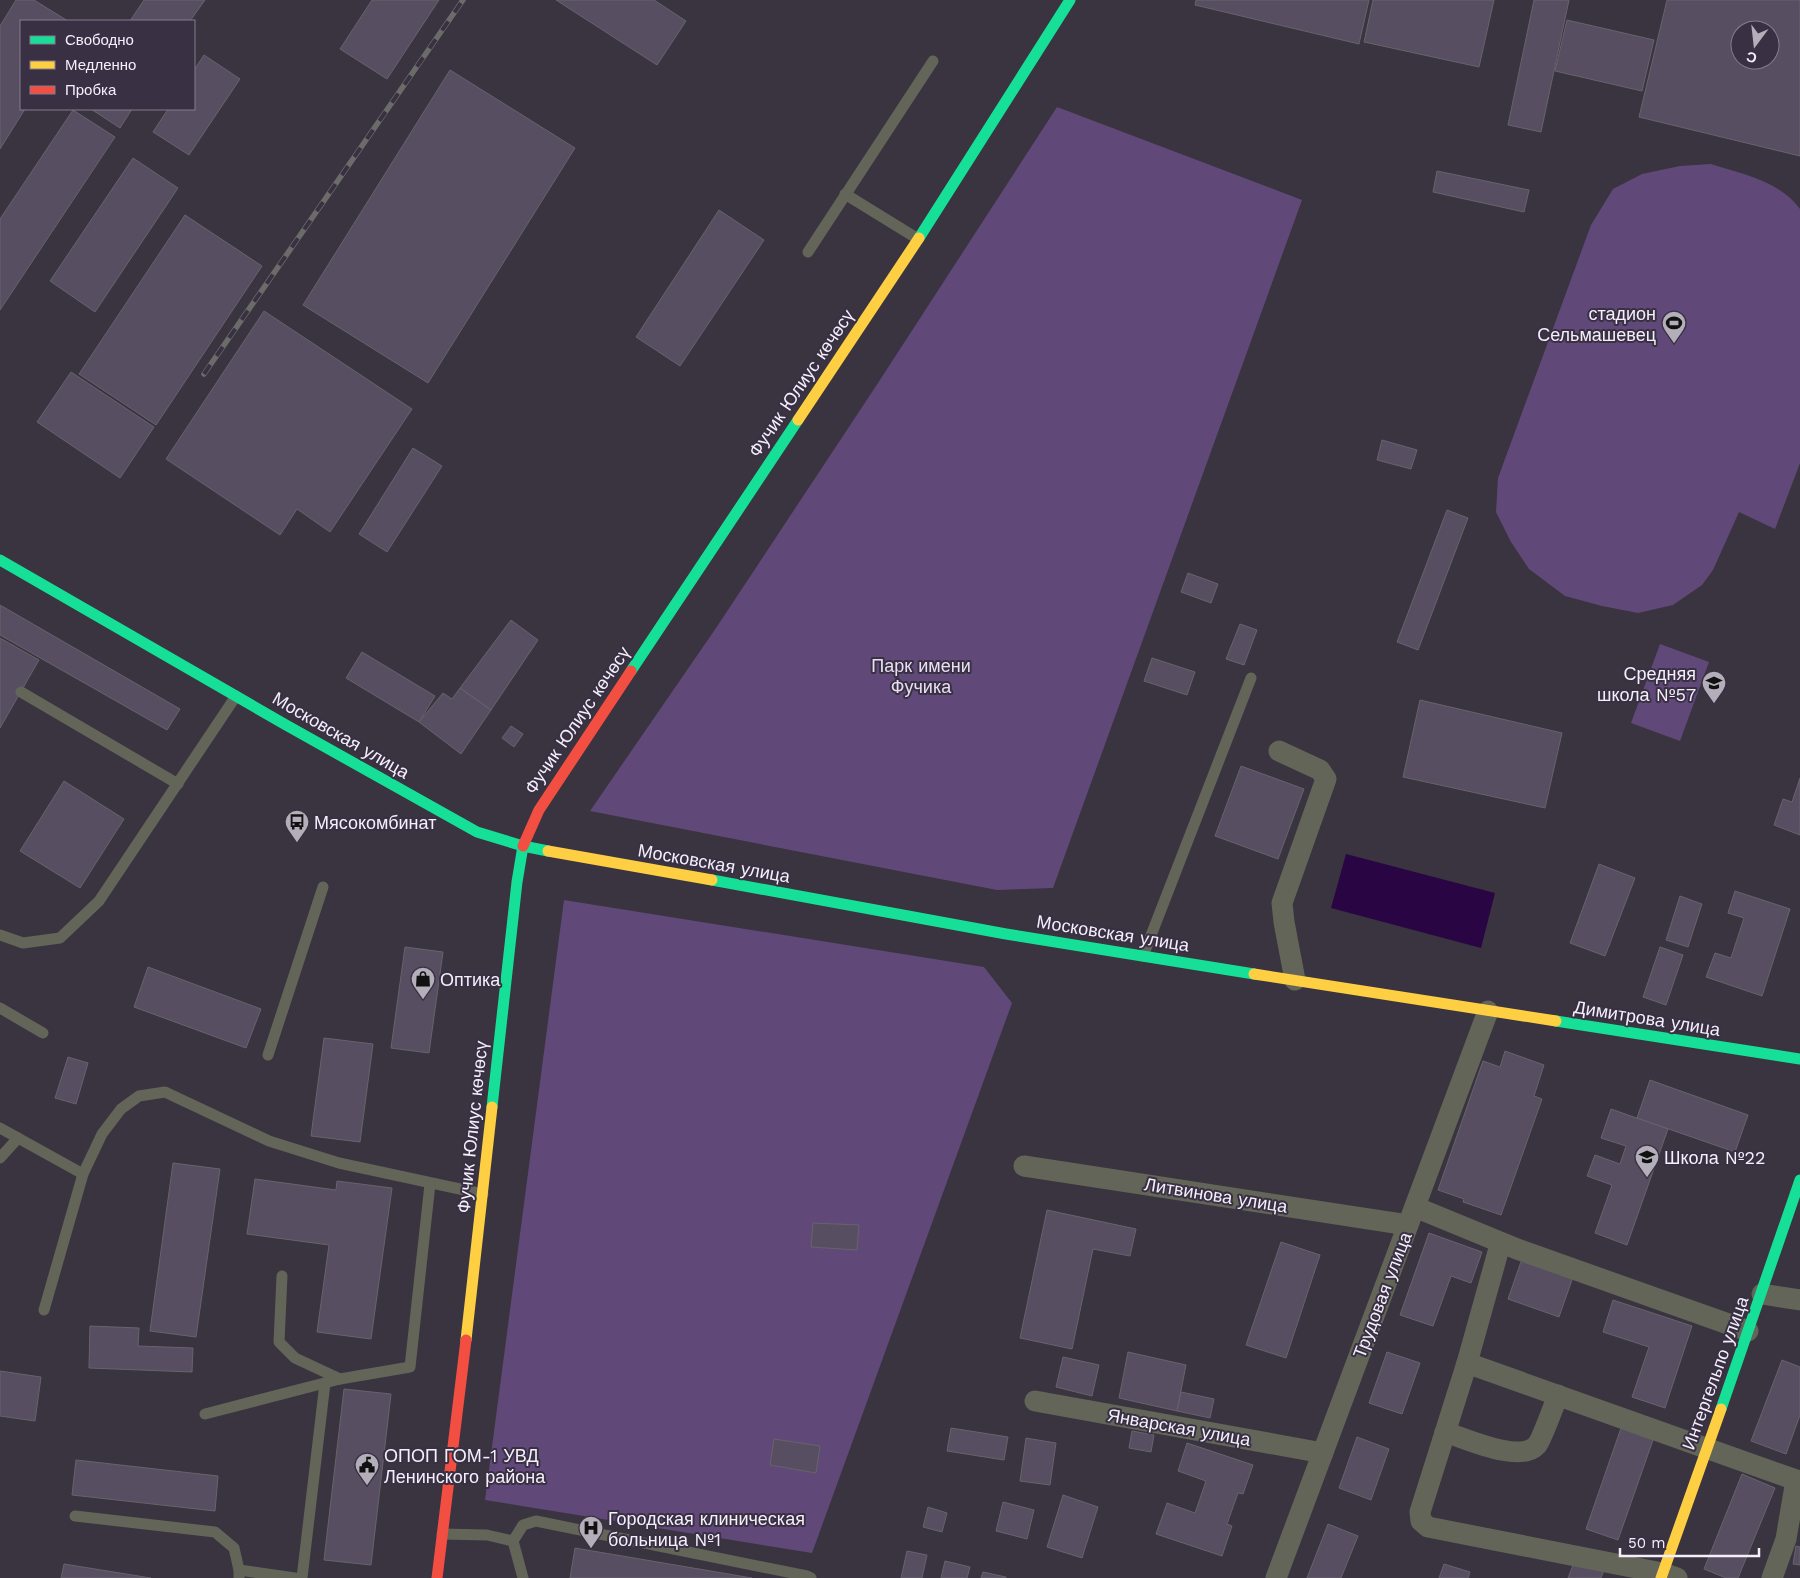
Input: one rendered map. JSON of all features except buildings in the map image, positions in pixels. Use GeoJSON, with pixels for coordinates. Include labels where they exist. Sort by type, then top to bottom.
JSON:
{"type":"FeatureCollection","features":[{"type":"Feature","properties":{"kind":"main road","name":"Фучик Юлиус көчөсү"},"geometry":{"type":"LineString","coordinates":[[437,1578],[517,882],[523,846],[539,810],[918,239],[1070,0]]}},
{"type":"Feature","properties":{"kind":"main road","name":"Московская улица"},"geometry":{"type":"LineString","coordinates":[[0,560],[477,832],[523,846],[1006,934],[1488,1011]]}},
{"type":"Feature","properties":{"kind":"main road","name":"Димитрова улица"},"geometry":{"type":"LineString","coordinates":[[1488,1011],[1800,1059]]}},
{"type":"Feature","properties":{"kind":"main road","name":"Интергельпо улица"},"geometry":{"type":"LineString","coordinates":[[1667,1576],[1706,1447],[1762,1294],[1800,1180]]}},
{"type":"Feature","properties":{"kind":"street"},"geometry":{"type":"LineString","coordinates":[[1279,751],[1320,770],[1326,779],[1282,903],[1295,980]]}},
{"type":"Feature","properties":{"kind":"street","name":"Трудовая улица"},"geometry":{"type":"LineString","coordinates":[[1276,1578],[1488,1011]]}},
{"type":"Feature","properties":{"kind":"street","name":"Литвинова улица"},"geometry":{"type":"LineString","coordinates":[[1024,1166],[1412,1216],[1517,1249],[1748,1331]]}},
{"type":"Feature","properties":{"kind":"street"},"geometry":{"type":"LineString","coordinates":[[1498,1252],[1467,1364],[1420,1512],[1421,1521],[1428,1527],[1667,1576]]}},
{"type":"Feature","properties":{"kind":"street"},"geometry":{"type":"LineString","coordinates":[[1762,1294],[1800,1300]]}},
{"type":"Feature","properties":{"kind":"street"},"geometry":{"type":"LineString","coordinates":[[1467,1364],[1796,1480],[1786,1539],[1772,1578]]}},
{"type":"Feature","properties":{"kind":"street"},"geometry":{"type":"LineString","coordinates":[[1445,1432],[1507,1452],[1524,1452],[1536,1445],[1558,1395]]}},
{"type":"Feature","properties":{"kind":"street","name":"Январская улица"},"geometry":{"type":"LineString","coordinates":[[1035,1401],[1323,1453]]}},
{"type":"Feature","properties":{"kind":"lane"},"geometry":{"type":"LineString","coordinates":[[808,252],[933,61]]}},
{"type":"Feature","properties":{"kind":"lane"},"geometry":{"type":"LineString","coordinates":[[846,194],[918,239]]}},
{"type":"Feature","properties":{"kind":"lane"},"geometry":{"type":"LineString","coordinates":[[1143,956],[1250,678]]}},
{"type":"Feature","properties":{"kind":"lane"},"geometry":{"type":"LineString","coordinates":[[21,692],[178,784]]}},
{"type":"Feature","properties":{"kind":"lane"},"geometry":{"type":"LineString","coordinates":[[0,935],[23,943],[60,938],[99,901],[236,696]]}},
{"type":"Feature","properties":{"kind":"lane"},"geometry":{"type":"LineString","coordinates":[[268,1055],[323,887]]}},
{"type":"Feature","properties":{"kind":"lane"},"geometry":{"type":"LineString","coordinates":[[0,1008],[43,1033]]}},
{"type":"Feature","properties":{"kind":"lane"},"geometry":{"type":"LineString","coordinates":[[44,1310],[83,1174],[102,1134],[121,1109],[139,1096],[165,1092],[269,1141],[339,1163],[482,1194]]}},
{"type":"Feature","properties":{"kind":"lane"},"geometry":{"type":"LineString","coordinates":[[0,1128],[83,1174]]}},
{"type":"Feature","properties":{"kind":"lane"},"geometry":{"type":"LineString","coordinates":[[0,1158],[18,1138]]}},
{"type":"Feature","properties":{"kind":"lane"},"geometry":{"type":"LineString","coordinates":[[205,1414],[340,1380],[410,1367],[430,1184]]}},
{"type":"Feature","properties":{"kind":"lane"},"geometry":{"type":"LineString","coordinates":[[282,1276],[279,1342],[294,1358],[340,1380]]}},
{"type":"Feature","properties":{"kind":"lane"},"geometry":{"type":"LineString","coordinates":[[302,1578],[325,1384]]}},
{"type":"Feature","properties":{"kind":"lane"},"geometry":{"type":"LineString","coordinates":[[75,1516],[215,1532],[234,1548],[239,1574],[295,1578]]}},
{"type":"Feature","properties":{"kind":"lane"},"geometry":{"type":"LineString","coordinates":[[523,1578],[513,1541],[523,1526],[536,1521],[811,1578]]}},
{"type":"Feature","properties":{"kind":"lane"},"geometry":{"type":"LineString","coordinates":[[442,1534],[487,1535],[513,1541]]}},
{"type":"Feature","properties":{"kind":"green space","name":"Парк имени Фучика"},"geometry":{"type":"Polygon","coordinates":[[[1057,107],[1302,200],[1053,888],[997,890],[590,811],[716,628],[1057,107]]]}},
{"type":"Feature","properties":{"kind":"green space","name":"стадион Сельмашевец"},"geometry":{"type":"Polygon","coordinates":[[[1711,164],[1748,175],[1771,185],[1792,199],[1800,209],[1800,463],[1775,529],[1739,512],[1713,570],[1702,585],[1673,605],[1638,613],[1565,596],[1529,569],[1511,542],[1496,512],[1498,478],[1591,225],[1613,189],[1642,174],[1680,166],[1711,164]]]}},
{"type":"Feature","properties":{"kind":"green space"},"geometry":{"type":"Polygon","coordinates":[[[1660,644],[1709,662],[1680,741],[1631,723],[1660,644]]]}},
{"type":"Feature","properties":{"kind":"green space"},"geometry":{"type":"Polygon","coordinates":[[[564,900],[984,967],[1012,1003],[812,1553],[485,1500],[564,900]]]}},
{"type":"Feature","properties":{"kind":"shaded area"},"geometry":{"type":"Polygon","coordinates":[[[1346,854],[1495,893],[1481,948],[1331,908],[1346,854]]]}},
{"type":"Feature","properties":{"kind":"railway"},"geometry":{"type":"LineString","coordinates":[[204,374],[463,0]]}},
{"type":"Feature","properties":{"kind":"traffic: fast"},"geometry":{"type":"LineString","coordinates":[[919,238],[1070,0]]}},
{"type":"Feature","properties":{"kind":"traffic: fast"},"geometry":{"type":"LineString","coordinates":[[631,671],[798,420]]}},
{"type":"Feature","properties":{"kind":"traffic: fast"},"geometry":{"type":"LineString","coordinates":[[0,560],[286,725],[477,832],[523,846],[548,851]]}},
{"type":"Feature","properties":{"kind":"traffic: fast"},"geometry":{"type":"LineString","coordinates":[[492,1107],[517,882],[523,846]]}},
{"type":"Feature","properties":{"kind":"traffic: fast"},"geometry":{"type":"LineString","coordinates":[[712,880],[1006,934],[1254,974]]}},
{"type":"Feature","properties":{"kind":"traffic: fast"},"geometry":{"type":"LineString","coordinates":[[1556,1021],[1800,1059]]}},
{"type":"Feature","properties":{"kind":"traffic: fast"},"geometry":{"type":"LineString","coordinates":[[1721,1409],[1800,1180]]}},
{"type":"Feature","properties":{"kind":"traffic: slow"},"geometry":{"type":"LineString","coordinates":[[798,420],[919,238]]}},
{"type":"Feature","properties":{"kind":"traffic: slow"},"geometry":{"type":"LineString","coordinates":[[548,851],[712,880]]}},
{"type":"Feature","properties":{"kind":"traffic: slow"},"geometry":{"type":"LineString","coordinates":[[1254,974],[1556,1021]]}},
{"type":"Feature","properties":{"kind":"traffic: slow"},"geometry":{"type":"LineString","coordinates":[[466,1340],[492,1107]]}},
{"type":"Feature","properties":{"kind":"traffic: slow"},"geometry":{"type":"LineString","coordinates":[[1661,1578],[1721,1409]]}},
{"type":"Feature","properties":{"kind":"traffic: jam"},"geometry":{"type":"LineString","coordinates":[[523,846],[539,810],[631,671]]}},
{"type":"Feature","properties":{"kind":"traffic: jam"},"geometry":{"type":"LineString","coordinates":[[437,1578],[466,1340]]}},
{"type":"Feature","properties":{"kind":"place","name":"стадион Сельмашевец"},"geometry":{"type":"Point","coordinates":[1674,344]}},
{"type":"Feature","properties":{"kind":"place","name":"Средняя школа №57"},"geometry":{"type":"Point","coordinates":[1714,704]}},
{"type":"Feature","properties":{"kind":"place","name":"Мясокомбинат"},"geometry":{"type":"Point","coordinates":[297,843]}},
{"type":"Feature","properties":{"kind":"place","name":"Оптика"},"geometry":{"type":"Point","coordinates":[423,1000]}},
{"type":"Feature","properties":{"kind":"place","name":"Школа №22"},"geometry":{"type":"Point","coordinates":[1647,1178]}},
{"type":"Feature","properties":{"kind":"place","name":"ОПОП ГОМ-1 УВД Ленинского района"},"geometry":{"type":"Point","coordinates":[367,1486]}},
{"type":"Feature","properties":{"kind":"place","name":"Городская клиническая больница №1"},"geometry":{"type":"Point","coordinates":[591,1549]}}]}
